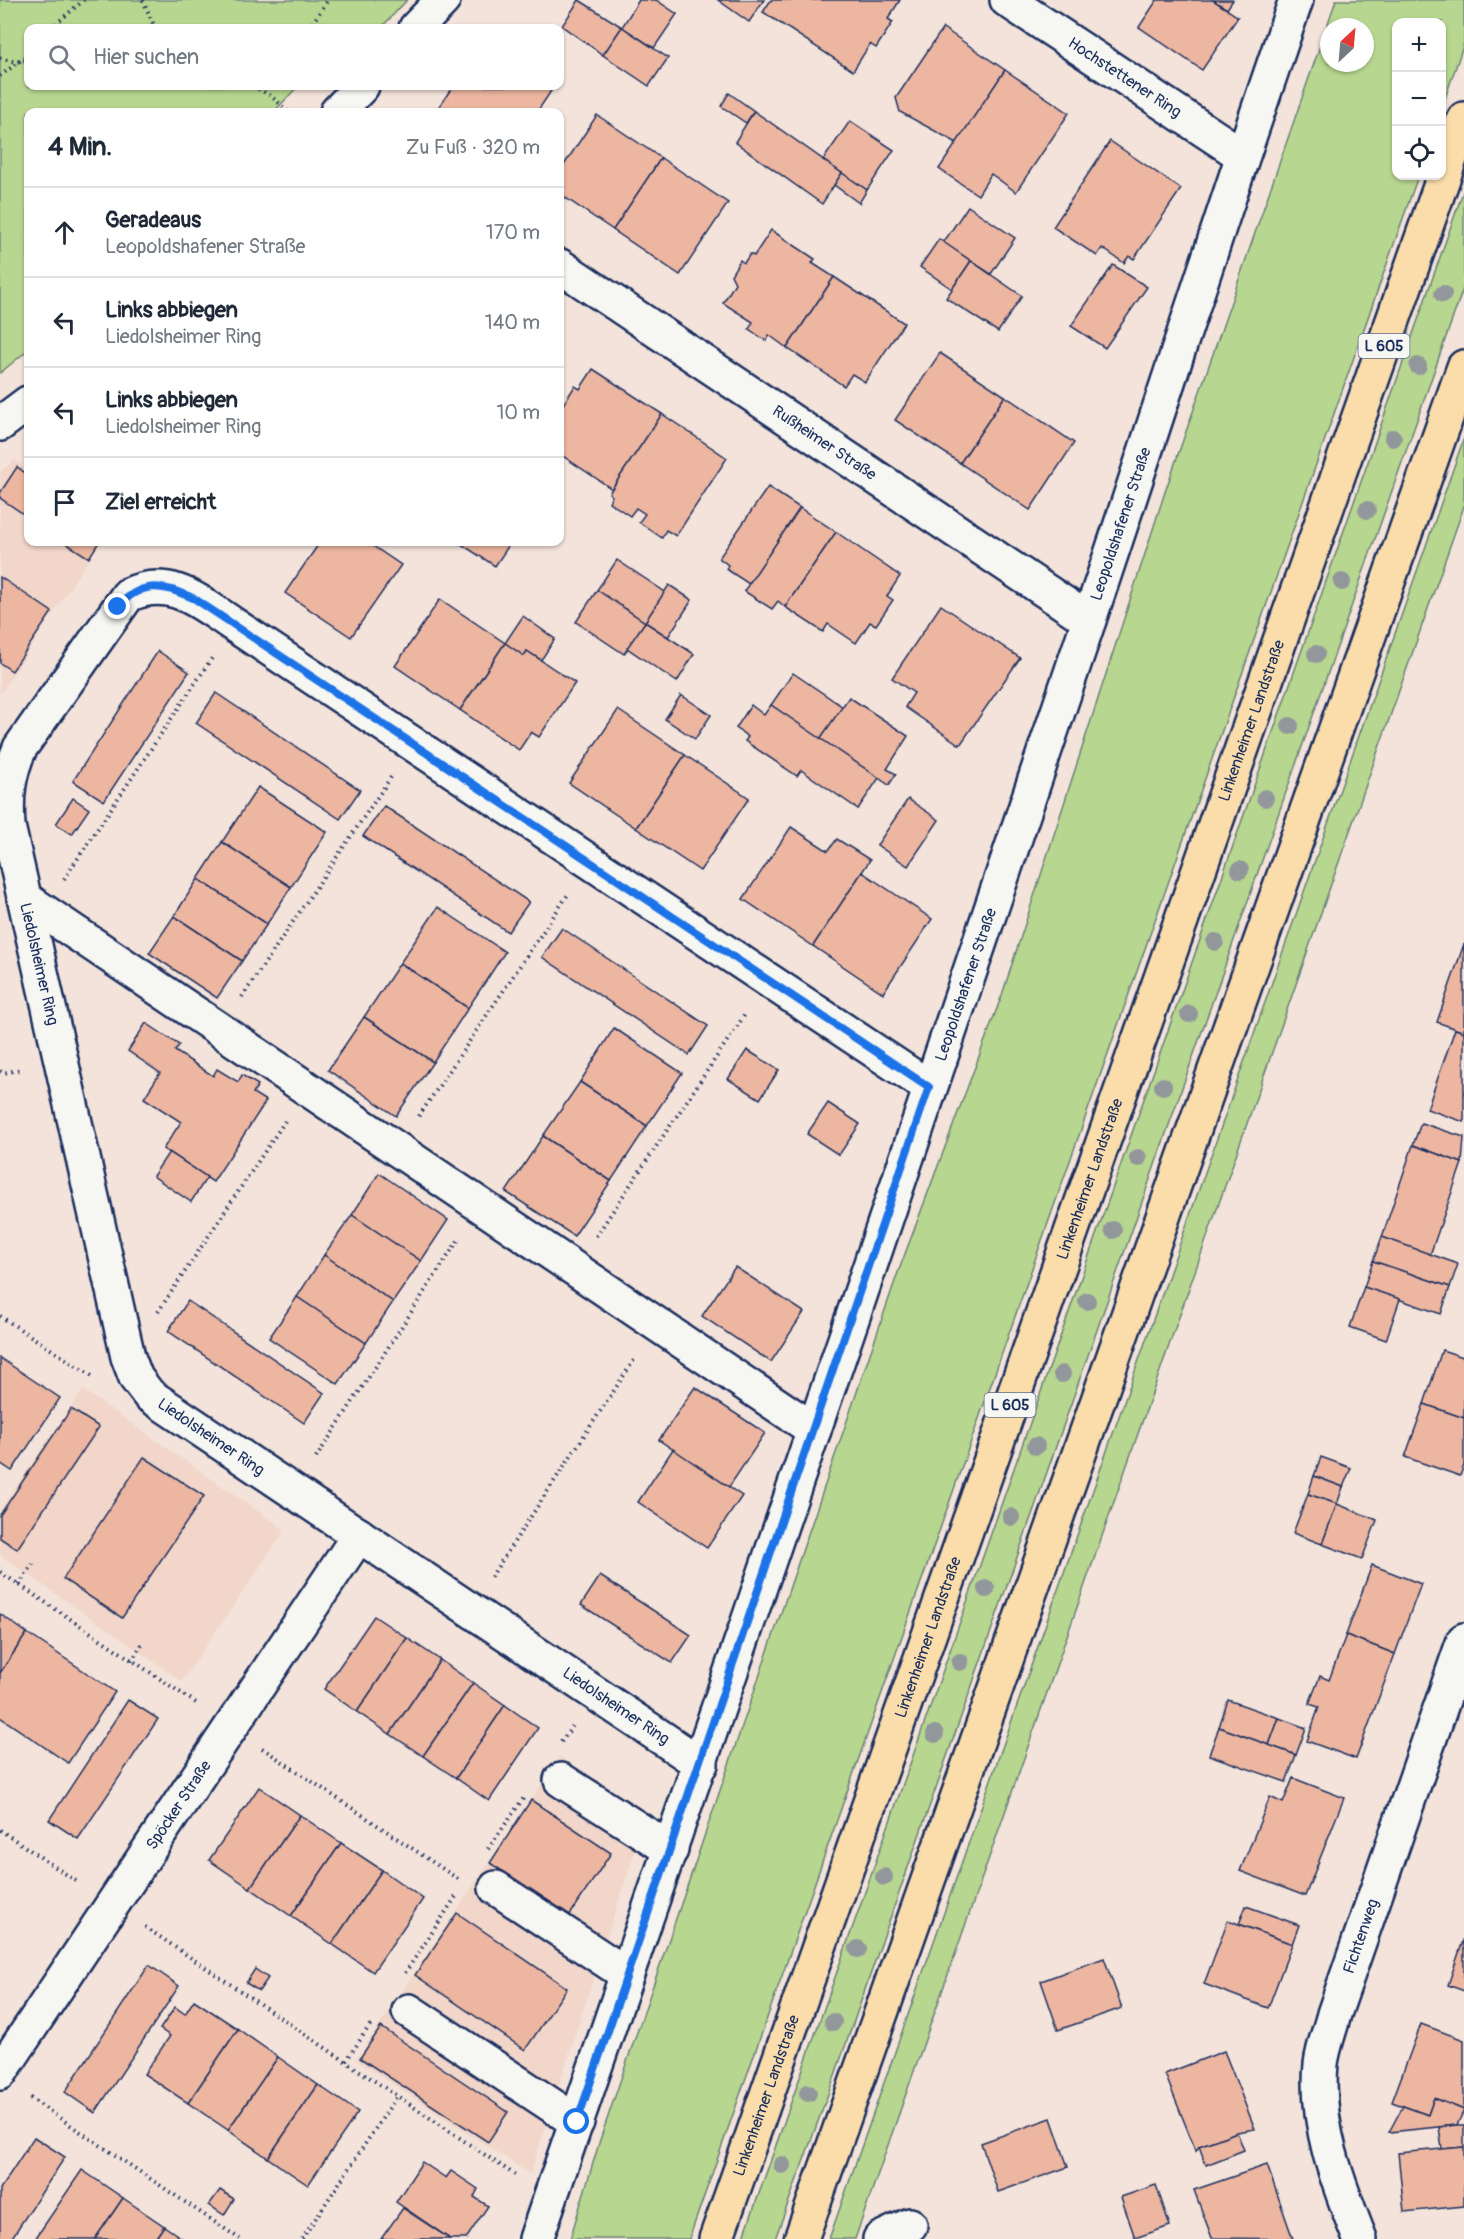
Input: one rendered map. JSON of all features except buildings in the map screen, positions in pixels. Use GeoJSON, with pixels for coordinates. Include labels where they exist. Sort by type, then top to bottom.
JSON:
{"type":"FeatureCollection","features":[{"type":"Feature","properties":{"kind":"main road","name":"Linkenheimer Landstraße"},"geometry":{"type":"LineString","coordinates":[[716,2239],[1464,119]]}},
{"type":"Feature","properties":{"kind":"main road"},"geometry":{"type":"LineString","coordinates":[[801,2239],[1464,367]]}},
{"type":"Feature","properties":{"kind":"street"},"geometry":{"type":"LineString","coordinates":[[420,24],[442,0]]}},
{"type":"Feature","properties":{"kind":"street","name":"Hochstettener Ring"},"geometry":{"type":"LineString","coordinates":[[1007,0],[1242,155]]}},
{"type":"Feature","properties":{"kind":"street","name":"Leopoldshafener Straße"},"geometry":{"type":"LineString","coordinates":[[536,2239],[626,1974],[701,1764],[1089,620],[1242,155],[1296,0]]}},
{"type":"Feature","properties":{"kind":"street"},"geometry":{"type":"LineString","coordinates":[[341,108],[358,90]]}},
{"type":"Feature","properties":{"kind":"street","name":"Rußheimer Straße"},"geometry":{"type":"LineString","coordinates":[[564,269],[1089,620]]}},
{"type":"Feature","properties":{"kind":"street"},"geometry":{"type":"LineString","coordinates":[[0,424],[24,406]]}},
{"type":"Feature","properties":{"kind":"street","name":"Liedolsheimer Ring"},"geometry":{"type":"LineString","coordinates":[[701,1764],[149,1395],[132,1368],[33,905],[8,826],[6,796],[9,772],[20,748],[128,595],[158,586],[171,588],[195,599],[929,1087]]}},
{"type":"Feature","properties":{"kind":"street"},"geometry":{"type":"LineString","coordinates":[[33,905],[814,1430]]}},
{"type":"Feature","properties":{"kind":"street","name":"Spöcker Straße"},"geometry":{"type":"LineString","coordinates":[[0,2073],[359,1535]]}},
{"type":"Feature","properties":{"kind":"street","name":"Fichtenweg"},"geometry":{"type":"LineString","coordinates":[[1360,2239],[1334,2173],[1322,2116],[1321,2063],[1334,2014],[1464,1640]]}},
{"type":"Feature","properties":{"kind":"street"},"geometry":{"type":"LineString","coordinates":[[561,1780],[671,1850]]}},
{"type":"Feature","properties":{"kind":"street"},"geometry":{"type":"LineString","coordinates":[[496,1888],[626,1974]]}},
{"type":"Feature","properties":{"kind":"street"},"geometry":{"type":"LineString","coordinates":[[409,2011],[577,2122]]}},
{"type":"Feature","properties":{"kind":"street"},"geometry":{"type":"LineString","coordinates":[[880,2239],[910,2225]]}},
{"type":"Feature","properties":{"kind":"path"},"geometry":{"type":"LineString","coordinates":[[56,24],[84,0]]}},
{"type":"Feature","properties":{"kind":"path"},"geometry":{"type":"LineString","coordinates":[[142,0],[153,24]]}},
{"type":"Feature","properties":{"kind":"path"},"geometry":{"type":"LineString","coordinates":[[312,24],[328,0]]}},
{"type":"Feature","properties":{"kind":"path"},"geometry":{"type":"LineString","coordinates":[[0,58],[16,62],[24,60]]}},
{"type":"Feature","properties":{"kind":"path"},"geometry":{"type":"LineString","coordinates":[[0,76],[24,61]]}},
{"type":"Feature","properties":{"kind":"path"},"geometry":{"type":"LineString","coordinates":[[260,90],[284,108]]}},
{"type":"Feature","properties":{"kind":"path"},"geometry":{"type":"LineString","coordinates":[[33,905],[234,625]]}},
{"type":"Feature","properties":{"kind":"path"},"geometry":{"type":"LineString","coordinates":[[220,1030],[413,744]]}},
{"type":"Feature","properties":{"kind":"path"},"geometry":{"type":"LineString","coordinates":[[396,1149],[590,862]]}},
{"type":"Feature","properties":{"kind":"path"},"geometry":{"type":"LineString","coordinates":[[574,1269],[768,980]]}},
{"type":"Feature","properties":{"kind":"path"},"geometry":{"type":"LineString","coordinates":[[0,1316],[115,1391],[132,1368],[307,1088]]}},
{"type":"Feature","properties":{"kind":"path"},"geometry":{"type":"LineString","coordinates":[[294,1492],[481,1205]]}},
{"type":"Feature","properties":{"kind":"path"},"geometry":{"type":"LineString","coordinates":[[470,1608],[657,1324]]}},
{"type":"Feature","properties":{"kind":"path"},"geometry":{"type":"LineString","coordinates":[[19,1585],[33,1564]]}},
{"type":"Feature","properties":{"kind":"path"},"geometry":{"type":"LineString","coordinates":[[132,1660],[143,1642]]}},
{"type":"Feature","properties":{"kind":"path"},"geometry":{"type":"LineString","coordinates":[[0,1830],[550,2198]]}},
{"type":"Feature","properties":{"kind":"path"},"geometry":{"type":"LineString","coordinates":[[302,2239],[397,2096]]}},
{"type":"Feature","properties":{"kind":"path"},"geometry":{"type":"LineString","coordinates":[[29,2097],[240,2239]]}},
{"type":"Feature","properties":{"kind":"shaded area"},"geometry":{"type":"Polygon","coordinates":[[[15,460],[24,467],[24,546],[97,546],[0,694],[0,472],[15,460]]]}},
{"type":"Feature","properties":{"kind":"shaded area"},"geometry":{"type":"Polygon","coordinates":[[[83,1390],[285,1530],[182,1681],[0,1555],[0,1510],[83,1390]]]}},
{"type":"Feature","properties":{"kind":"shaded area"},"geometry":{"type":"Polygon","coordinates":[[[560,1757],[646,1817],[530,2174],[356,2060],[560,1757]]]}},
{"type":"Feature","properties":{"kind":"green space"},"geometry":{"type":"Polygon","coordinates":[[[0,0],[407,0],[385,24],[24,24],[24,90],[294,90],[278,108],[24,108],[24,353],[0,373],[0,0]]]}},
{"type":"Feature","properties":{"kind":"green space"},"geometry":{"type":"Polygon","coordinates":[[[1336,0],[1464,0],[1464,43],[1446,95],[1446,18],[1392,18],[1392,180],[1417,180],[689,2239],[570,2239],[600,2140],[896,1278],[1002,995],[1165,492],[1320,46],[1320,72],[1374,72],[1374,18],[1330,18],[1336,0]]]}},
{"type":"Feature","properties":{"kind":"green space"},"geometry":{"type":"Polygon","coordinates":[[[1464,189],[1464,286],[835,2075],[775,2239],[743,2239],[1464,189]]]}},
{"type":"Feature","properties":{"kind":"green space"},"geometry":{"type":"Polygon","coordinates":[[[1464,438],[1464,506],[855,2239],[829,2239],[1464,438]]]}},
{"type":"Feature","properties":{"kind":"route"},"geometry":{"type":"LineString","coordinates":[[118,607],[128,595],[158,586],[171,588],[195,599],[929,1087],[577,2122]]}}]}
